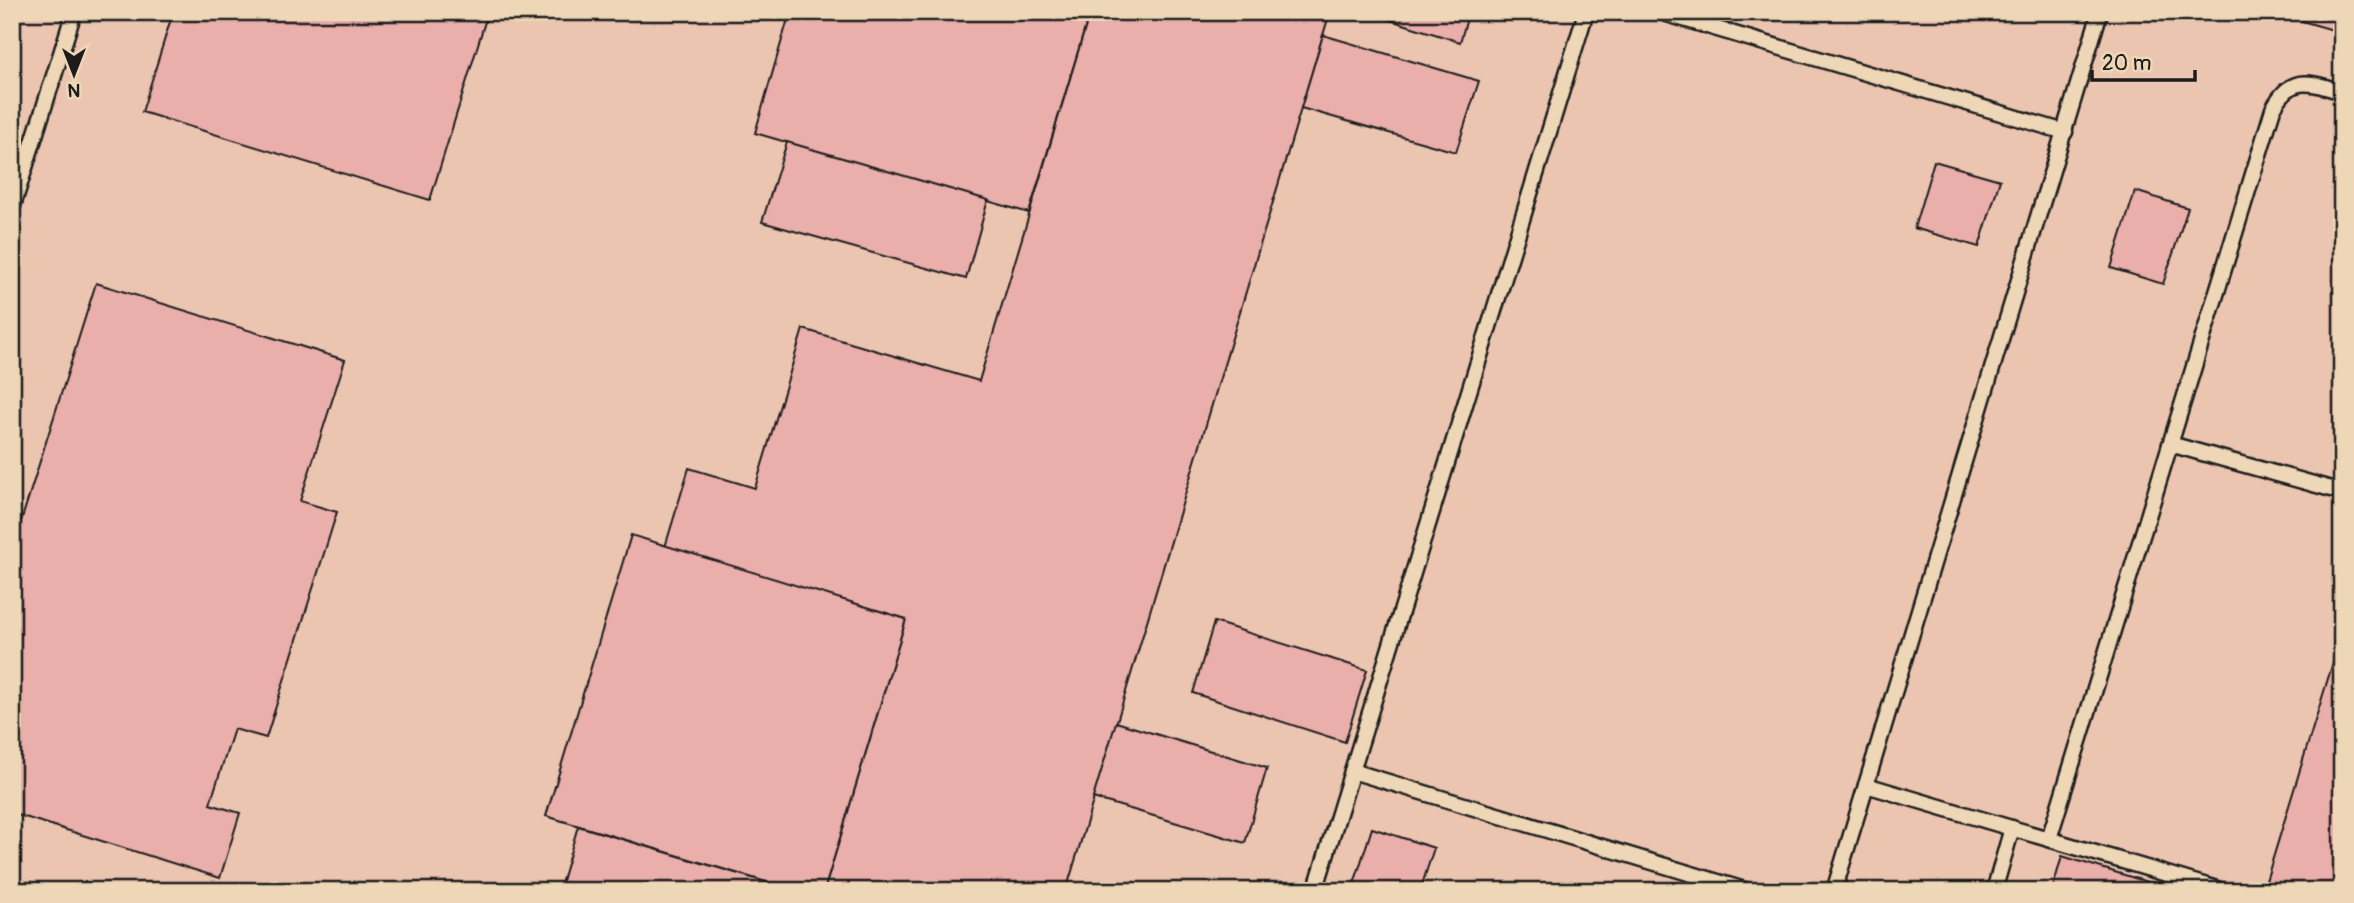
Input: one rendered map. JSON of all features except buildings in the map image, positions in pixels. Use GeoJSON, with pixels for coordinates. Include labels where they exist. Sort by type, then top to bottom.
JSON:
{"type":"FeatureCollection","features":[{"type":"Feature","properties":{"kind":"lane"},"geometry":{"type":"LineString","coordinates":[[12,209],[74,12]]}},
{"type":"Feature","properties":{"kind":"lane"},"geometry":{"type":"LineString","coordinates":[[1315,891],[1586,12]]}},
{"type":"Feature","properties":{"kind":"lane"},"geometry":{"type":"LineString","coordinates":[[1660,12],[2065,132]]}},
{"type":"Feature","properties":{"kind":"lane"},"geometry":{"type":"LineString","coordinates":[[1835,891],[2101,12]]}},
{"type":"Feature","properties":{"kind":"lane"},"geometry":{"type":"LineString","coordinates":[[2049,839],[2273,109],[2280,95],[2296,84],[2308,83],[2342,92]]}},
{"type":"Feature","properties":{"kind":"lane"},"geometry":{"type":"LineString","coordinates":[[2170,444],[2342,492]]}},
{"type":"Feature","properties":{"kind":"lane"},"geometry":{"type":"LineString","coordinates":[[1352,771],[1748,891]]}},
{"type":"Feature","properties":{"kind":"lane"},"geometry":{"type":"LineString","coordinates":[[1866,785],[2224,891]]}},
{"type":"Feature","properties":{"kind":"lane"},"geometry":{"type":"LineString","coordinates":[[1994,891],[2012,828]]}},
{"type":"Feature","properties":{"kind":"shaded area"},"geometry":{"type":"Polygon","coordinates":[[[12,12],[2342,12],[2342,891],[12,891],[12,12]]]}}]}
